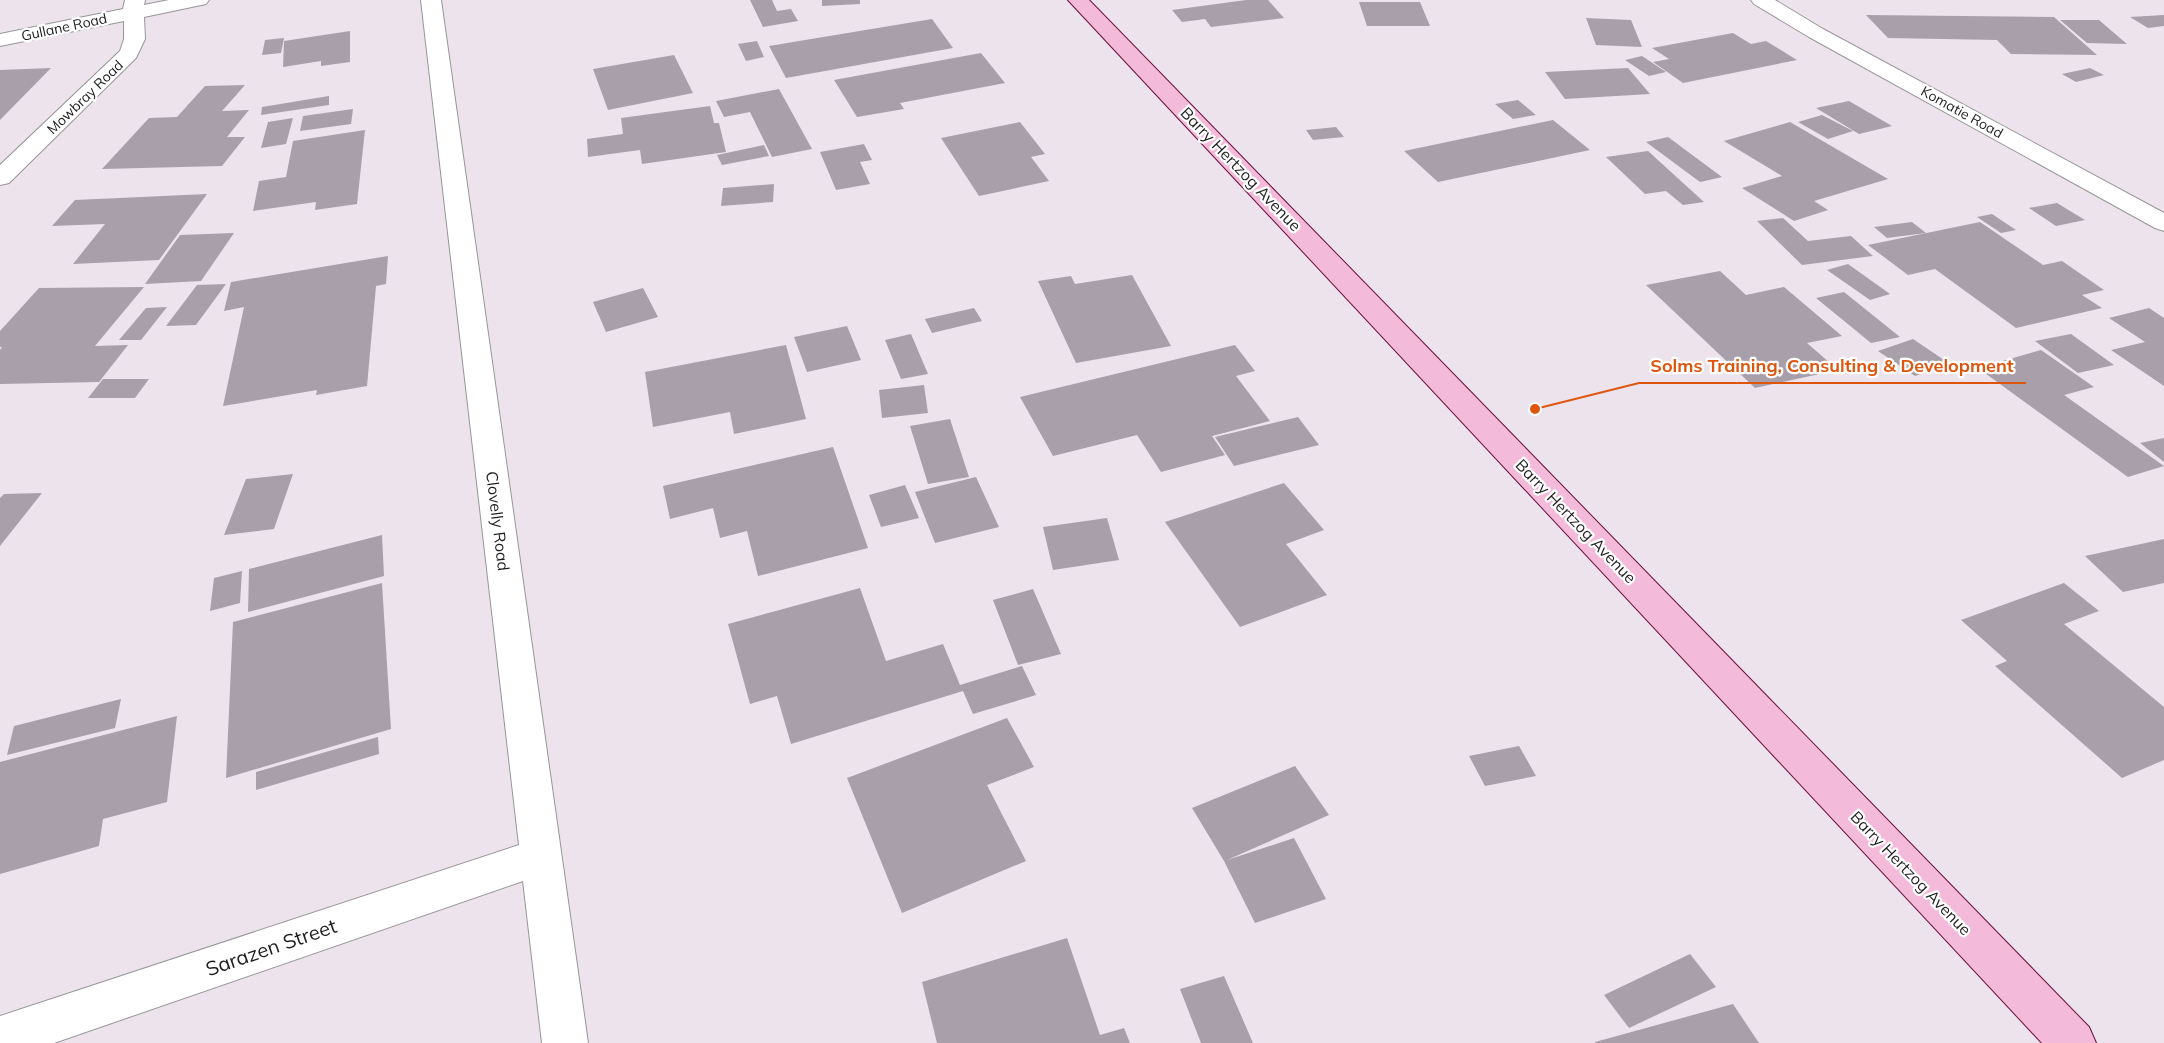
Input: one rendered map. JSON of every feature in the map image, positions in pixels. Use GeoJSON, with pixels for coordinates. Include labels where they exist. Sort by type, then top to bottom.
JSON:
{"type":"FeatureCollection","features":[{"type":"Feature","properties":{"kind":"main road","name":"Barry Hertzog Avenue"},"geometry":{"type":"LineString","coordinates":[[1078,0],[2073,1043]]}},
{"type":"Feature","properties":{"kind":"street","name":"Gullane Road"},"geometry":{"type":"LineString","coordinates":[[0,40],[133,6],[199,0]]}},
{"type":"Feature","properties":{"kind":"street","name":"Clovelly Road"},"geometry":{"type":"LineString","coordinates":[[431,0],[566,1043]]}},
{"type":"Feature","properties":{"kind":"street","name":"Komatie Road"},"geometry":{"type":"LineString","coordinates":[[1761,0],[2164,223]]}},
{"type":"Feature","properties":{"kind":"street","name":"Mowbray Road"},"geometry":{"type":"LineString","coordinates":[[0,178],[129,54],[135,44],[137,34],[133,6]]}},
{"type":"Feature","properties":{"kind":"street","name":"Sarazen Street"},"geometry":{"type":"LineString","coordinates":[[0,1039],[541,856]]}},
{"type":"Feature","properties":{"kind":"building"},"geometry":{"type":"Polygon","coordinates":[[[750,0],[772,0],[777,11],[791,9],[798,21],[763,27],[750,0]]]}},
{"type":"Feature","properties":{"kind":"building"},"geometry":{"type":"Polygon","coordinates":[[[822,0],[860,0],[860,4],[822,6],[822,0]]]}},
{"type":"Feature","properties":{"kind":"building"},"geometry":{"type":"Polygon","coordinates":[[[1246,0],[1268,0],[1284,18],[1211,27],[1205,19],[1182,22],[1172,10],[1246,0]]]}},
{"type":"Feature","properties":{"kind":"building"},"geometry":{"type":"Polygon","coordinates":[[[1359,2],[1420,2],[1430,26],[1367,26],[1359,2]]]}},
{"type":"Feature","properties":{"kind":"building"},"geometry":{"type":"Polygon","coordinates":[[[1866,15],[2054,17],[2097,55],[2011,54],[1997,40],[1888,38],[1866,15]]]}},
{"type":"Feature","properties":{"kind":"building"},"geometry":{"type":"Polygon","coordinates":[[[2164,15],[2164,26],[2148,28],[2130,17],[2164,15]]]}},
{"type":"Feature","properties":{"kind":"building"},"geometry":{"type":"Polygon","coordinates":[[[1586,18],[1631,20],[1642,47],[1596,45],[1586,18]]]}},
{"type":"Feature","properties":{"kind":"building"},"geometry":{"type":"Polygon","coordinates":[[[932,19],[953,48],[786,78],[769,46],[932,19]]]}},
{"type":"Feature","properties":{"kind":"building"},"geometry":{"type":"Polygon","coordinates":[[[2060,20],[2099,20],[2127,44],[2087,43],[2060,20]]]}},
{"type":"Feature","properties":{"kind":"building"},"geometry":{"type":"Polygon","coordinates":[[[350,31],[350,62],[321,66],[321,61],[283,67],[284,41],[350,31]]]}},
{"type":"Feature","properties":{"kind":"building"},"geometry":{"type":"Polygon","coordinates":[[[1733,33],[1751,44],[1766,41],[1797,60],[1683,83],[1653,62],[1669,59],[1652,48],[1733,33]]]}},
{"type":"Feature","properties":{"kind":"building"},"geometry":{"type":"Polygon","coordinates":[[[284,38],[281,53],[262,55],[265,40],[284,38]]]}},
{"type":"Feature","properties":{"kind":"building"},"geometry":{"type":"Polygon","coordinates":[[[757,41],[764,57],[746,61],[738,44],[757,41]]]}},
{"type":"Feature","properties":{"kind":"building"},"geometry":{"type":"Polygon","coordinates":[[[981,53],[1005,83],[900,103],[904,109],[857,117],[834,80],[981,53]]]}},
{"type":"Feature","properties":{"kind":"building"},"geometry":{"type":"Polygon","coordinates":[[[674,55],[693,93],[608,110],[593,69],[674,55]]]}},
{"type":"Feature","properties":{"kind":"building"},"geometry":{"type":"Polygon","coordinates":[[[1642,56],[1666,72],[1649,76],[1625,60],[1642,56]]]}},
{"type":"Feature","properties":{"kind":"building"},"geometry":{"type":"Polygon","coordinates":[[[51,68],[0,120],[0,70],[51,68]]]}},
{"type":"Feature","properties":{"kind":"building"},"geometry":{"type":"Polygon","coordinates":[[[1628,68],[1650,94],[1565,99],[1545,72],[1628,68]]]}},
{"type":"Feature","properties":{"kind":"building"},"geometry":{"type":"Polygon","coordinates":[[[2090,68],[2104,75],[2076,82],[2062,74],[2090,68]]]}},
{"type":"Feature","properties":{"kind":"building"},"geometry":{"type":"Polygon","coordinates":[[[245,85],[222,111],[249,110],[227,137],[245,137],[222,166],[102,169],[149,118],[177,117],[205,86],[245,85]]]}},
{"type":"Feature","properties":{"kind":"building"},"geometry":{"type":"Polygon","coordinates":[[[779,89],[812,149],[772,157],[750,112],[724,117],[716,101],[779,89]]]}},
{"type":"Feature","properties":{"kind":"building"},"geometry":{"type":"Polygon","coordinates":[[[329,96],[329,105],[261,115],[262,107],[329,96]]]}},
{"type":"Feature","properties":{"kind":"building"},"geometry":{"type":"Polygon","coordinates":[[[1518,100],[1536,115],[1513,119],[1495,104],[1518,100]]]}},
{"type":"Feature","properties":{"kind":"building"},"geometry":{"type":"Polygon","coordinates":[[[1849,101],[1892,126],[1859,134],[1816,108],[1849,101]]]}},
{"type":"Feature","properties":{"kind":"building"},"geometry":{"type":"Polygon","coordinates":[[[710,106],[714,123],[719,123],[726,152],[642,164],[640,150],[588,157],[587,139],[623,134],[621,118],[710,106]]]}},
{"type":"Feature","properties":{"kind":"building"},"geometry":{"type":"Polygon","coordinates":[[[353,109],[351,124],[300,131],[303,116],[353,109]]]}},
{"type":"Feature","properties":{"kind":"building"},"geometry":{"type":"Polygon","coordinates":[[[1822,115],[1853,131],[1828,139],[1798,122],[1822,115]]]}},
{"type":"Feature","properties":{"kind":"building"},"geometry":{"type":"Polygon","coordinates":[[[293,118],[286,144],[261,148],[268,122],[293,118]]]}},
{"type":"Feature","properties":{"kind":"building"},"geometry":{"type":"Polygon","coordinates":[[[1553,120],[1590,150],[1438,182],[1404,151],[1553,120]]]}},
{"type":"Feature","properties":{"kind":"building"},"geometry":{"type":"Polygon","coordinates":[[[1020,122],[1045,154],[1031,157],[1049,181],[979,196],[941,138],[1020,122]]]}},
{"type":"Feature","properties":{"kind":"building"},"geometry":{"type":"Polygon","coordinates":[[[1790,122],[1888,179],[1814,201],[1828,210],[1794,221],[1742,188],[1782,176],[1724,141],[1790,122]]]}},
{"type":"Feature","properties":{"kind":"building"},"geometry":{"type":"Polygon","coordinates":[[[1336,127],[1344,137],[1313,140],[1306,130],[1336,127]]]}},
{"type":"Feature","properties":{"kind":"building"},"geometry":{"type":"Polygon","coordinates":[[[365,130],[357,204],[315,210],[316,202],[253,211],[259,181],[286,177],[293,141],[365,130]]]}},
{"type":"Feature","properties":{"kind":"building"},"geometry":{"type":"Polygon","coordinates":[[[1668,137],[1722,177],[1700,182],[1646,142],[1668,137]]]}},
{"type":"Feature","properties":{"kind":"building"},"geometry":{"type":"Polygon","coordinates":[[[864,144],[872,160],[860,162],[870,184],[836,190],[820,152],[864,144]]]}},
{"type":"Feature","properties":{"kind":"building"},"geometry":{"type":"Polygon","coordinates":[[[764,145],[769,156],[722,165],[717,155],[764,145]]]}},
{"type":"Feature","properties":{"kind":"building"},"geometry":{"type":"Polygon","coordinates":[[[1648,151],[1704,202],[1683,205],[1666,191],[1645,194],[1606,157],[1648,151]]]}},
{"type":"Feature","properties":{"kind":"building"},"geometry":{"type":"Polygon","coordinates":[[[774,184],[773,202],[721,206],[723,188],[774,184]]]}},
{"type":"Feature","properties":{"kind":"building"},"geometry":{"type":"Polygon","coordinates":[[[207,194],[159,260],[73,264],[105,224],[52,226],[75,200],[207,194]]]}},
{"type":"Feature","properties":{"kind":"building"},"geometry":{"type":"Polygon","coordinates":[[[2057,203],[2085,220],[2056,226],[2029,208],[2057,203]]]}},
{"type":"Feature","properties":{"kind":"building"},"geometry":{"type":"Polygon","coordinates":[[[1992,214],[2016,230],[2001,233],[1977,217],[1992,214]]]}},
{"type":"Feature","properties":{"kind":"building"},"geometry":{"type":"Polygon","coordinates":[[[1783,218],[1808,241],[1851,236],[1873,256],[1802,265],[1757,221],[1783,218]]]}},
{"type":"Feature","properties":{"kind":"building"},"geometry":{"type":"Polygon","coordinates":[[[1912,222],[1926,233],[1887,238],[1874,227],[1912,222]]]}},
{"type":"Feature","properties":{"kind":"building"},"geometry":{"type":"Polygon","coordinates":[[[1980,222],[2043,265],[2062,261],[2104,290],[2082,295],[2102,308],[2016,328],[1935,269],[1908,275],[1868,245],[1980,222]]]}},
{"type":"Feature","properties":{"kind":"building"},"geometry":{"type":"Polygon","coordinates":[[[234,233],[201,281],[145,284],[180,235],[234,233]]]}},
{"type":"Feature","properties":{"kind":"building"},"geometry":{"type":"Polygon","coordinates":[[[388,256],[386,284],[376,286],[367,386],[316,395],[317,390],[223,406],[244,307],[224,311],[231,282],[388,256]]]}},
{"type":"Feature","properties":{"kind":"building"},"geometry":{"type":"Polygon","coordinates":[[[1848,264],[1890,294],[1870,300],[1827,270],[1848,264]]]}},
{"type":"Feature","properties":{"kind":"building"},"geometry":{"type":"Polygon","coordinates":[[[1720,271],[1746,295],[1784,287],[1842,336],[1807,343],[1838,370],[1755,388],[1646,285],[1720,271]]]}},
{"type":"Feature","properties":{"kind":"building"},"geometry":{"type":"Polygon","coordinates":[[[1132,275],[1171,346],[1076,363],[1038,281],[1071,276],[1075,284],[1132,275]]]}},
{"type":"Feature","properties":{"kind":"building"},"geometry":{"type":"Polygon","coordinates":[[[226,284],[196,325],[166,326],[197,285],[226,284]]]}},
{"type":"Feature","properties":{"kind":"building"},"geometry":{"type":"Polygon","coordinates":[[[144,287],[95,346],[128,345],[99,382],[0,384],[0,350],[2,347],[0,347],[0,331],[39,288],[144,287]]]}},
{"type":"Feature","properties":{"kind":"building"},"geometry":{"type":"Polygon","coordinates":[[[643,288],[658,317],[606,332],[593,302],[643,288]]]}},
{"type":"Feature","properties":{"kind":"building"},"geometry":{"type":"Polygon","coordinates":[[[1844,292],[1900,337],[1871,343],[1816,298],[1844,292]]]}},
{"type":"Feature","properties":{"kind":"building"},"geometry":{"type":"Polygon","coordinates":[[[167,307],[141,340],[119,340],[146,308],[167,307]]]}},
{"type":"Feature","properties":{"kind":"building"},"geometry":{"type":"Polygon","coordinates":[[[974,308],[982,321],[932,333],[925,319],[974,308]]]}},
{"type":"Feature","properties":{"kind":"building"},"geometry":{"type":"Polygon","coordinates":[[[2149,308],[2164,318],[2164,386],[2111,350],[2145,342],[2109,318],[2149,308]]]}},
{"type":"Feature","properties":{"kind":"building"},"geometry":{"type":"Polygon","coordinates":[[[847,326],[861,360],[807,372],[794,337],[847,326]]]}},
{"type":"Feature","properties":{"kind":"building"},"geometry":{"type":"Polygon","coordinates":[[[911,334],[928,374],[901,379],[885,340],[911,334]]]}},
{"type":"Feature","properties":{"kind":"building"},"geometry":{"type":"Polygon","coordinates":[[[2071,334],[2114,365],[2078,373],[2035,341],[2071,334]]]}},
{"type":"Feature","properties":{"kind":"building"},"geometry":{"type":"Polygon","coordinates":[[[1913,339],[1950,364],[1915,376],[1878,351],[1913,339]]]}},
{"type":"Feature","properties":{"kind":"building"},"geometry":{"type":"Polygon","coordinates":[[[786,345],[806,419],[734,434],[730,412],[653,427],[645,372],[786,345]]]}},
{"type":"Feature","properties":{"kind":"building"},"geometry":{"type":"Polygon","coordinates":[[[1235,345],[1255,371],[1236,376],[1270,421],[1212,436],[1225,455],[1161,472],[1137,435],[1053,456],[1020,397],[1235,345]]]}},
{"type":"Feature","properties":{"kind":"building"},"geometry":{"type":"Polygon","coordinates":[[[2041,350],[2094,387],[2064,395],[2164,466],[2128,477],[1978,368],[2041,350]]]}},
{"type":"Feature","properties":{"kind":"building"},"geometry":{"type":"Polygon","coordinates":[[[103,379],[149,379],[135,398],[88,398],[103,379]]]}},
{"type":"Feature","properties":{"kind":"building"},"geometry":{"type":"Polygon","coordinates":[[[924,385],[928,413],[882,418],[879,390],[924,385]]]}},
{"type":"Feature","properties":{"kind":"building"},"geometry":{"type":"Polygon","coordinates":[[[1298,417],[1319,445],[1234,466],[1215,437],[1298,417]]]}},
{"type":"Feature","properties":{"kind":"building"},"geometry":{"type":"Polygon","coordinates":[[[950,419],[969,477],[928,484],[910,426],[950,419]]]}},
{"type":"Feature","properties":{"kind":"building"},"geometry":{"type":"Polygon","coordinates":[[[2164,438],[2164,462],[2140,443],[2164,438]]]}},
{"type":"Feature","properties":{"kind":"building"},"geometry":{"type":"Polygon","coordinates":[[[833,447],[868,548],[758,576],[747,531],[720,538],[713,508],[670,519],[663,486],[833,447]]]}},
{"type":"Feature","properties":{"kind":"building"},"geometry":{"type":"Polygon","coordinates":[[[293,474],[274,529],[224,535],[246,479],[293,474]]]}},
{"type":"Feature","properties":{"kind":"building"},"geometry":{"type":"Polygon","coordinates":[[[976,477],[999,527],[935,543],[915,492],[976,477]]]}},
{"type":"Feature","properties":{"kind":"building"},"geometry":{"type":"Polygon","coordinates":[[[1284,483],[1324,530],[1286,544],[1327,595],[1240,627],[1165,522],[1284,483]]]}},
{"type":"Feature","properties":{"kind":"building"},"geometry":{"type":"Polygon","coordinates":[[[905,485],[919,518],[881,527],[869,495],[905,485]]]}},
{"type":"Feature","properties":{"kind":"building"},"geometry":{"type":"Polygon","coordinates":[[[42,493],[0,546],[0,498],[4,494],[42,493]]]}},
{"type":"Feature","properties":{"kind":"building"},"geometry":{"type":"Polygon","coordinates":[[[1107,518],[1119,560],[1053,570],[1043,527],[1107,518]]]}},
{"type":"Feature","properties":{"kind":"building"},"geometry":{"type":"Polygon","coordinates":[[[382,535],[384,576],[248,612],[249,569],[382,535]]]}},
{"type":"Feature","properties":{"kind":"building"},"geometry":{"type":"Polygon","coordinates":[[[2164,539],[2164,583],[2123,592],[2085,556],[2164,539]]]}},
{"type":"Feature","properties":{"kind":"building"},"geometry":{"type":"Polygon","coordinates":[[[242,571],[240,603],[210,611],[214,578],[242,571]]]}},
{"type":"Feature","properties":{"kind":"building"},"geometry":{"type":"Polygon","coordinates":[[[382,583],[391,729],[226,778],[233,622],[382,583]]]}},
{"type":"Feature","properties":{"kind":"building"},"geometry":{"type":"Polygon","coordinates":[[[2064,583],[2099,611],[2064,624],[2164,707],[2164,760],[2122,778],[1995,666],[2007,661],[1961,620],[2064,583]]]}},
{"type":"Feature","properties":{"kind":"building"},"geometry":{"type":"Polygon","coordinates":[[[860,588],[886,661],[943,644],[960,685],[1022,666],[1036,695],[973,714],[963,691],[791,744],[777,696],[750,704],[728,624],[860,588]]]}},
{"type":"Feature","properties":{"kind":"building"},"geometry":{"type":"Polygon","coordinates":[[[1033,589],[1061,654],[1018,665],[993,600],[1033,589]]]}},
{"type":"Feature","properties":{"kind":"building"},"geometry":{"type":"Polygon","coordinates":[[[121,699],[115,728],[7,755],[14,726],[121,699]]]}},
{"type":"Feature","properties":{"kind":"building"},"geometry":{"type":"Polygon","coordinates":[[[177,716],[167,802],[103,819],[99,846],[0,874],[0,762],[177,716]]]}},
{"type":"Feature","properties":{"kind":"building"},"geometry":{"type":"Polygon","coordinates":[[[1007,718],[1034,767],[987,785],[1026,861],[902,913],[847,778],[1007,718]]]}},
{"type":"Feature","properties":{"kind":"building"},"geometry":{"type":"Polygon","coordinates":[[[378,737],[379,754],[256,790],[256,772],[378,737]]]}},
{"type":"Feature","properties":{"kind":"building"},"geometry":{"type":"Polygon","coordinates":[[[1519,746],[1536,776],[1485,786],[1469,756],[1519,746]]]}},
{"type":"Feature","properties":{"kind":"building"},"geometry":{"type":"Polygon","coordinates":[[[1295,766],[1329,815],[1227,860],[1294,838],[1326,899],[1255,923],[1224,861],[1192,808],[1295,766]]]}},
{"type":"Feature","properties":{"kind":"building"},"geometry":{"type":"Polygon","coordinates":[[[1067,938],[1100,1035],[1124,1028],[1130,1043],[937,1043],[922,982],[1067,938]]]}},
{"type":"Feature","properties":{"kind":"building"},"geometry":{"type":"Polygon","coordinates":[[[1690,954],[1716,987],[1629,1028],[1604,995],[1690,954]]]}},
{"type":"Feature","properties":{"kind":"building"},"geometry":{"type":"Polygon","coordinates":[[[1224,976],[1253,1043],[1201,1043],[1180,989],[1224,976]]]}},
{"type":"Feature","properties":{"kind":"building"},"geometry":{"type":"Polygon","coordinates":[[[1733,1004],[1759,1043],[1595,1043],[1595,1042],[1733,1004]]]}},
{"type":"Feature","properties":{"kind":"place","name":"Solms Training, Consulting & Development"},"geometry":{"type":"Point","coordinates":[1535,409]}}]}
